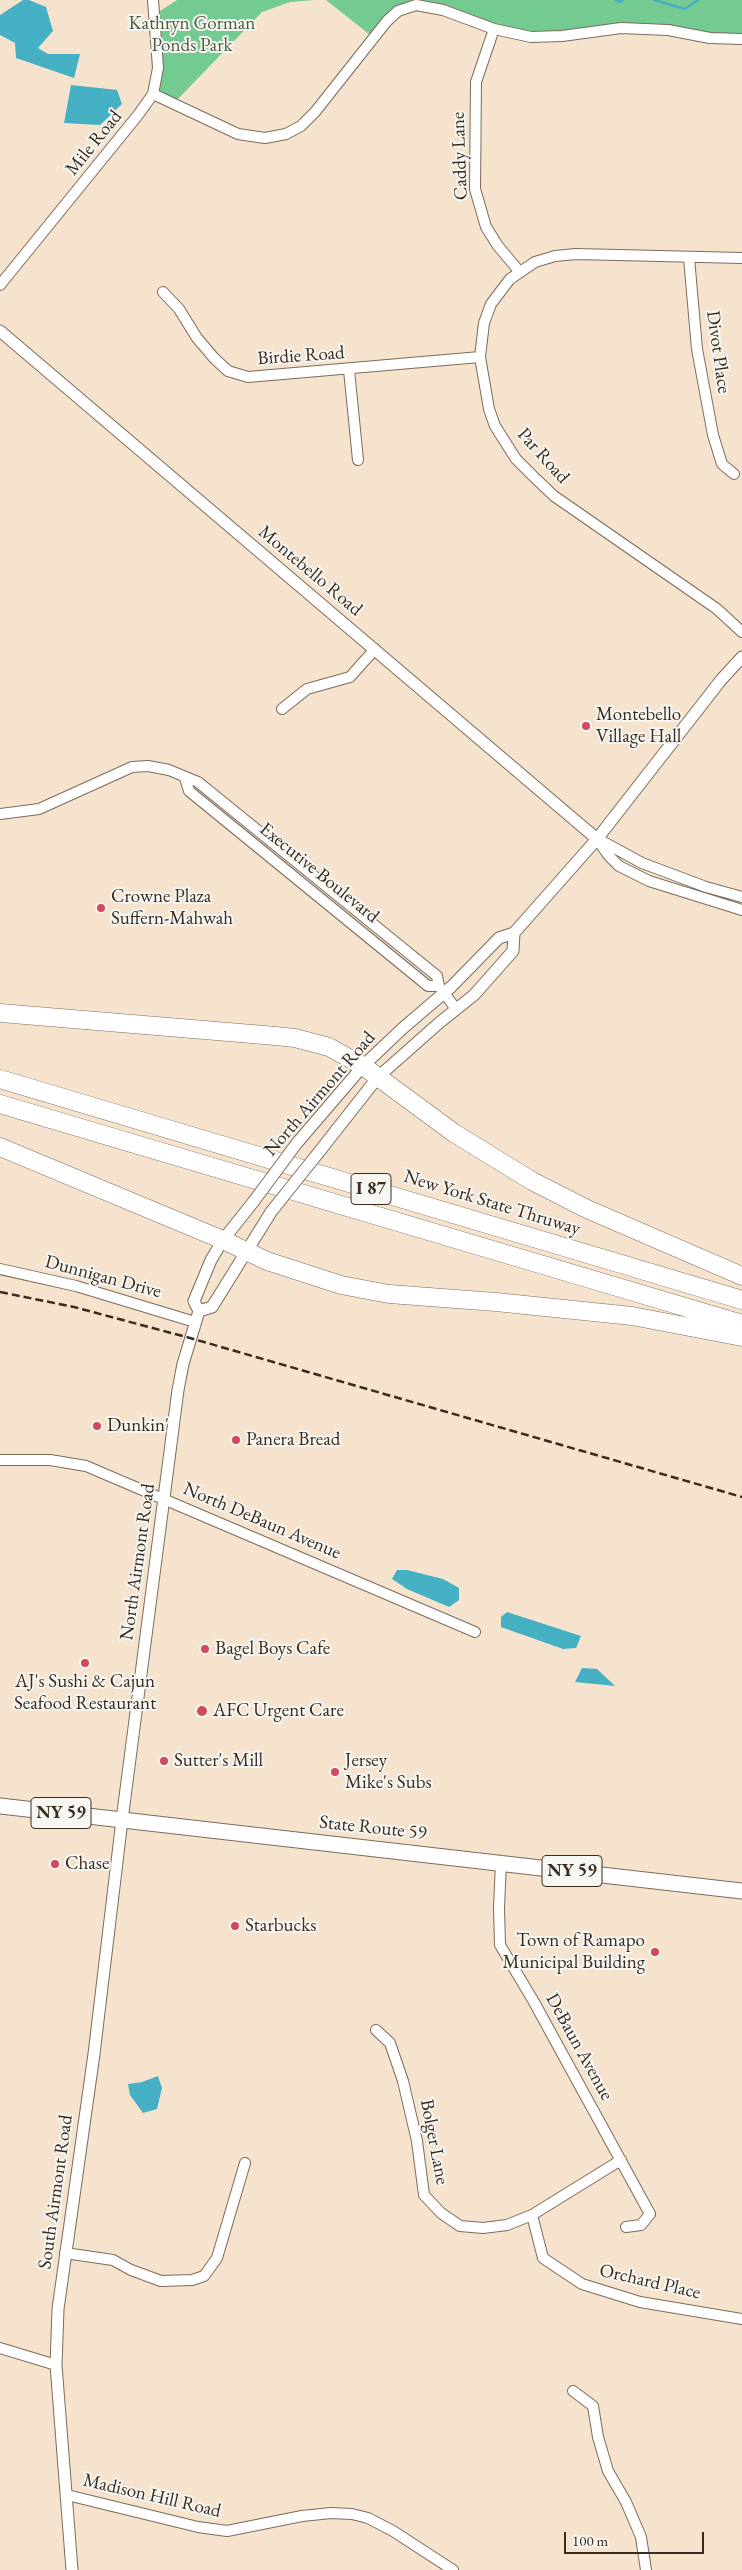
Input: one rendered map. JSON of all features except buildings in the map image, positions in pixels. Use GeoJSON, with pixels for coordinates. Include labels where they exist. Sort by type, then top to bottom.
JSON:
{"type":"FeatureCollection","features":[{"type":"Feature","properties":{"kind":"highway"},"geometry":{"type":"LineString","coordinates":[[0,1013],[295,1038],[328,1047],[363,1066],[454,1133],[525,1177],[588,1208],[742,1276]]}},
{"type":"Feature","properties":{"kind":"highway","name":"New York State Thruway"},"geometry":{"type":"LineString","coordinates":[[0,1079],[742,1300]]}},
{"type":"Feature","properties":{"kind":"highway","name":"I 87"},"geometry":{"type":"LineString","coordinates":[[0,1104],[742,1324]]}},
{"type":"Feature","properties":{"kind":"highway"},"geometry":{"type":"LineString","coordinates":[[0,1147],[223,1240],[292,1271],[366,1291],[602,1313],[672,1323],[742,1337]]}},
{"type":"Feature","properties":{"kind":"main road","name":"State Route 59"},"geometry":{"type":"LineString","coordinates":[[0,1806],[742,1891]]}},
{"type":"Feature","properties":{"kind":"street","name":"Mile Road"},"geometry":{"type":"LineString","coordinates":[[0,286],[153,94],[158,68],[152,0]]}},
{"type":"Feature","properties":{"kind":"street"},"geometry":{"type":"LineString","coordinates":[[153,94],[238,134],[265,138],[286,134],[301,126],[315,112],[387,21],[398,10],[416,5],[443,10],[494,30],[531,37],[562,36],[621,28],[668,30],[710,38],[742,39]]}},
{"type":"Feature","properties":{"kind":"street","name":"Caddy Lane"},"geometry":{"type":"LineString","coordinates":[[494,30],[476,82],[475,189],[486,227],[519,272]]}},
{"type":"Feature","properties":{"kind":"street","name":"Par Road"},"geometry":{"type":"LineString","coordinates":[[742,258],[576,254],[555,256],[535,262],[519,272],[501,289],[491,304],[484,323],[480,357],[489,408],[495,426],[516,459],[554,496],[717,609],[742,632]]}},
{"type":"Feature","properties":{"kind":"street","name":"Divot Place"},"geometry":{"type":"LineString","coordinates":[[689,258],[697,349],[713,435],[722,464],[734,474]]}},
{"type":"Feature","properties":{"kind":"street","name":"Birdie Road"},"geometry":{"type":"LineString","coordinates":[[163,292],[179,309],[197,338],[228,371],[248,377],[349,370],[480,357]]}},
{"type":"Feature","properties":{"kind":"street","name":"Montebello Road"},"geometry":{"type":"LineString","coordinates":[[0,332],[597,839]]}},
{"type":"Feature","properties":{"kind":"street"},"geometry":{"type":"LineString","coordinates":[[349,370],[358,460]]}},
{"type":"Feature","properties":{"kind":"street"},"geometry":{"type":"LineString","coordinates":[[282,709],[307,689],[350,677],[374,649]]}},
{"type":"Feature","properties":{"kind":"street","name":"North Airmont Road"},"geometry":{"type":"LineString","coordinates":[[122,1820],[178,1390],[197,1316],[194,1301],[211,1260],[223,1240],[297,1143],[363,1066],[442,989],[499,938],[514,934],[597,839],[742,657]]}},
{"type":"Feature","properties":{"kind":"street","name":"Executive Boulevard"},"geometry":{"type":"LineString","coordinates":[[0,814],[39,808],[68,798],[132,767],[148,766],[169,770],[198,782],[438,976],[442,989],[456,1009]]}},
{"type":"Feature","properties":{"kind":"street"},"geometry":{"type":"LineString","coordinates":[[597,839],[642,863],[727,894],[742,897]]}},
{"type":"Feature","properties":{"kind":"street"},"geometry":{"type":"LineString","coordinates":[[597,839],[619,866],[649,882],[742,910]]}},
{"type":"Feature","properties":{"kind":"street"},"geometry":{"type":"LineString","coordinates":[[724,905],[727,894]]}},
{"type":"Feature","properties":{"kind":"street","name":"North Airmont Road"},"geometry":{"type":"LineString","coordinates":[[197,1316],[212,1307],[245,1251],[271,1212],[378,1077],[474,995],[513,951],[514,934]]}},
{"type":"Feature","properties":{"kind":"street","name":"Dunnigan Drive"},"geometry":{"type":"LineString","coordinates":[[0,1270],[76,1286],[197,1316]]}},
{"type":"Feature","properties":{"kind":"street","name":"North DeBaun Avenue"},"geometry":{"type":"LineString","coordinates":[[0,1460],[50,1460],[86,1466],[475,1632]]}},
{"type":"Feature","properties":{"kind":"street","name":"South Airmont Road"},"geometry":{"type":"LineString","coordinates":[[72,2570],[56,2365],[58,2309],[94,2054],[122,1820]]}},
{"type":"Feature","properties":{"kind":"street","name":"DeBaun Avenue"},"geometry":{"type":"LineString","coordinates":[[502,1862],[499,1908],[500,1945],[534,2002],[650,2214],[641,2225],[626,2227]]}},
{"type":"Feature","properties":{"kind":"street","name":"Bolger Lane"},"geometry":{"type":"LineString","coordinates":[[376,2030],[390,2043],[403,2081],[417,2141],[424,2195],[441,2212],[460,2226],[484,2228],[507,2225],[532,2214],[621,2160]]}},
{"type":"Feature","properties":{"kind":"street"},"geometry":{"type":"LineString","coordinates":[[65,2254],[113,2260],[138,2273],[161,2281],[192,2280],[204,2276],[217,2258],[245,2163]]}},
{"type":"Feature","properties":{"kind":"street","name":"Orchard Place"},"geometry":{"type":"LineString","coordinates":[[532,2214],[543,2258],[582,2284],[640,2302],[742,2319]]}},
{"type":"Feature","properties":{"kind":"street"},"geometry":{"type":"LineString","coordinates":[[0,2348],[56,2365]]}},
{"type":"Feature","properties":{"kind":"street"},"geometry":{"type":"LineString","coordinates":[[573,2391],[593,2406],[598,2437],[608,2471],[626,2502],[641,2537],[646,2570]]}},
{"type":"Feature","properties":{"kind":"street","name":"Madison Hill Road"},"geometry":{"type":"LineString","coordinates":[[67,2495],[198,2527],[227,2531],[302,2516],[331,2513],[352,2514],[368,2518],[392,2531],[453,2570]]}},
{"type":"Feature","properties":{"kind":"green space","name":"Kathryn Gorman Ponds Park"},"geometry":{"type":"Polygon","coordinates":[[[177,0],[314,0],[290,2],[262,12],[174,103],[153,94],[154,15],[177,0]]]}},
{"type":"Feature","properties":{"kind":"green space"},"geometry":{"type":"Polygon","coordinates":[[[326,0],[742,0],[742,39],[668,30],[531,37],[416,5],[398,11],[374,38],[326,0]]]}},
{"type":"Feature","properties":{"kind":"water"},"geometry":{"type":"Polygon","coordinates":[[[23,0],[29,0],[46,7],[53,31],[38,48],[48,54],[80,54],[74,78],[16,58],[15,43],[0,35],[0,15],[23,0]]]}},
{"type":"Feature","properties":{"kind":"water"},"geometry":{"type":"Polygon","coordinates":[[[71,85],[117,90],[122,104],[100,125],[64,123],[71,85]]]}},
{"type":"Feature","properties":{"kind":"water"},"geometry":{"type":"Polygon","coordinates":[[[397,1570],[407,1570],[443,1579],[459,1588],[459,1600],[449,1607],[407,1589],[392,1579],[397,1570]]]}},
{"type":"Feature","properties":{"kind":"water"},"geometry":{"type":"Polygon","coordinates":[[[507,1612],[581,1636],[576,1648],[563,1649],[501,1627],[501,1617],[507,1612]]]}},
{"type":"Feature","properties":{"kind":"water"},"geometry":{"type":"Polygon","coordinates":[[[582,1668],[597,1669],[615,1686],[575,1682],[582,1668]]]}},
{"type":"Feature","properties":{"kind":"water"},"geometry":{"type":"Polygon","coordinates":[[[158,2076],[162,2088],[157,2109],[143,2113],[130,2095],[128,2084],[142,2082],[158,2076]]]}},
{"type":"Feature","properties":{"kind":"waterway"},"geometry":{"type":"LineString","coordinates":[[616,0],[620,2],[623,0]]}},
{"type":"Feature","properties":{"kind":"waterway"},"geometry":{"type":"LineString","coordinates":[[654,0],[685,9],[698,0]]}},
{"type":"Feature","properties":{"kind":"railway"},"geometry":{"type":"LineString","coordinates":[[0,1292],[74,1307],[190,1338],[742,1497]]}},
{"type":"Feature","properties":{"kind":"place","name":"Montebello Village Hall"},"geometry":{"type":"Point","coordinates":[586,726]}},
{"type":"Feature","properties":{"kind":"place","name":"Crowne Plaza Suffern-Mahwah"},"geometry":{"type":"Point","coordinates":[101,908]}},
{"type":"Feature","properties":{"kind":"place","name":"Dunkin'"},"geometry":{"type":"Point","coordinates":[97,1426]}},
{"type":"Feature","properties":{"kind":"place","name":"Panera Bread"},"geometry":{"type":"Point","coordinates":[236,1440]}},
{"type":"Feature","properties":{"kind":"place","name":"Bagel Boys Cafe"},"geometry":{"type":"Point","coordinates":[205,1649]}},
{"type":"Feature","properties":{"kind":"place","name":"AJ's Sushi & Cajun Seafood Restaurant"},"geometry":{"type":"Point","coordinates":[85,1663]}},
{"type":"Feature","properties":{"kind":"place","name":"AFC Urgent Care"},"geometry":{"type":"Point","coordinates":[202,1711]}},
{"type":"Feature","properties":{"kind":"place","name":"Sutter's Mill"},"geometry":{"type":"Point","coordinates":[164,1761]}},
{"type":"Feature","properties":{"kind":"place","name":"Jersey Mike's Subs"},"geometry":{"type":"Point","coordinates":[335,1772]}},
{"type":"Feature","properties":{"kind":"place","name":"Chase"},"geometry":{"type":"Point","coordinates":[55,1864]}},
{"type":"Feature","properties":{"kind":"place","name":"Starbucks"},"geometry":{"type":"Point","coordinates":[235,1926]}},
{"type":"Feature","properties":{"kind":"place","name":"Town of Ramapo Municipal Building"},"geometry":{"type":"Point","coordinates":[655,1952]}}]}
